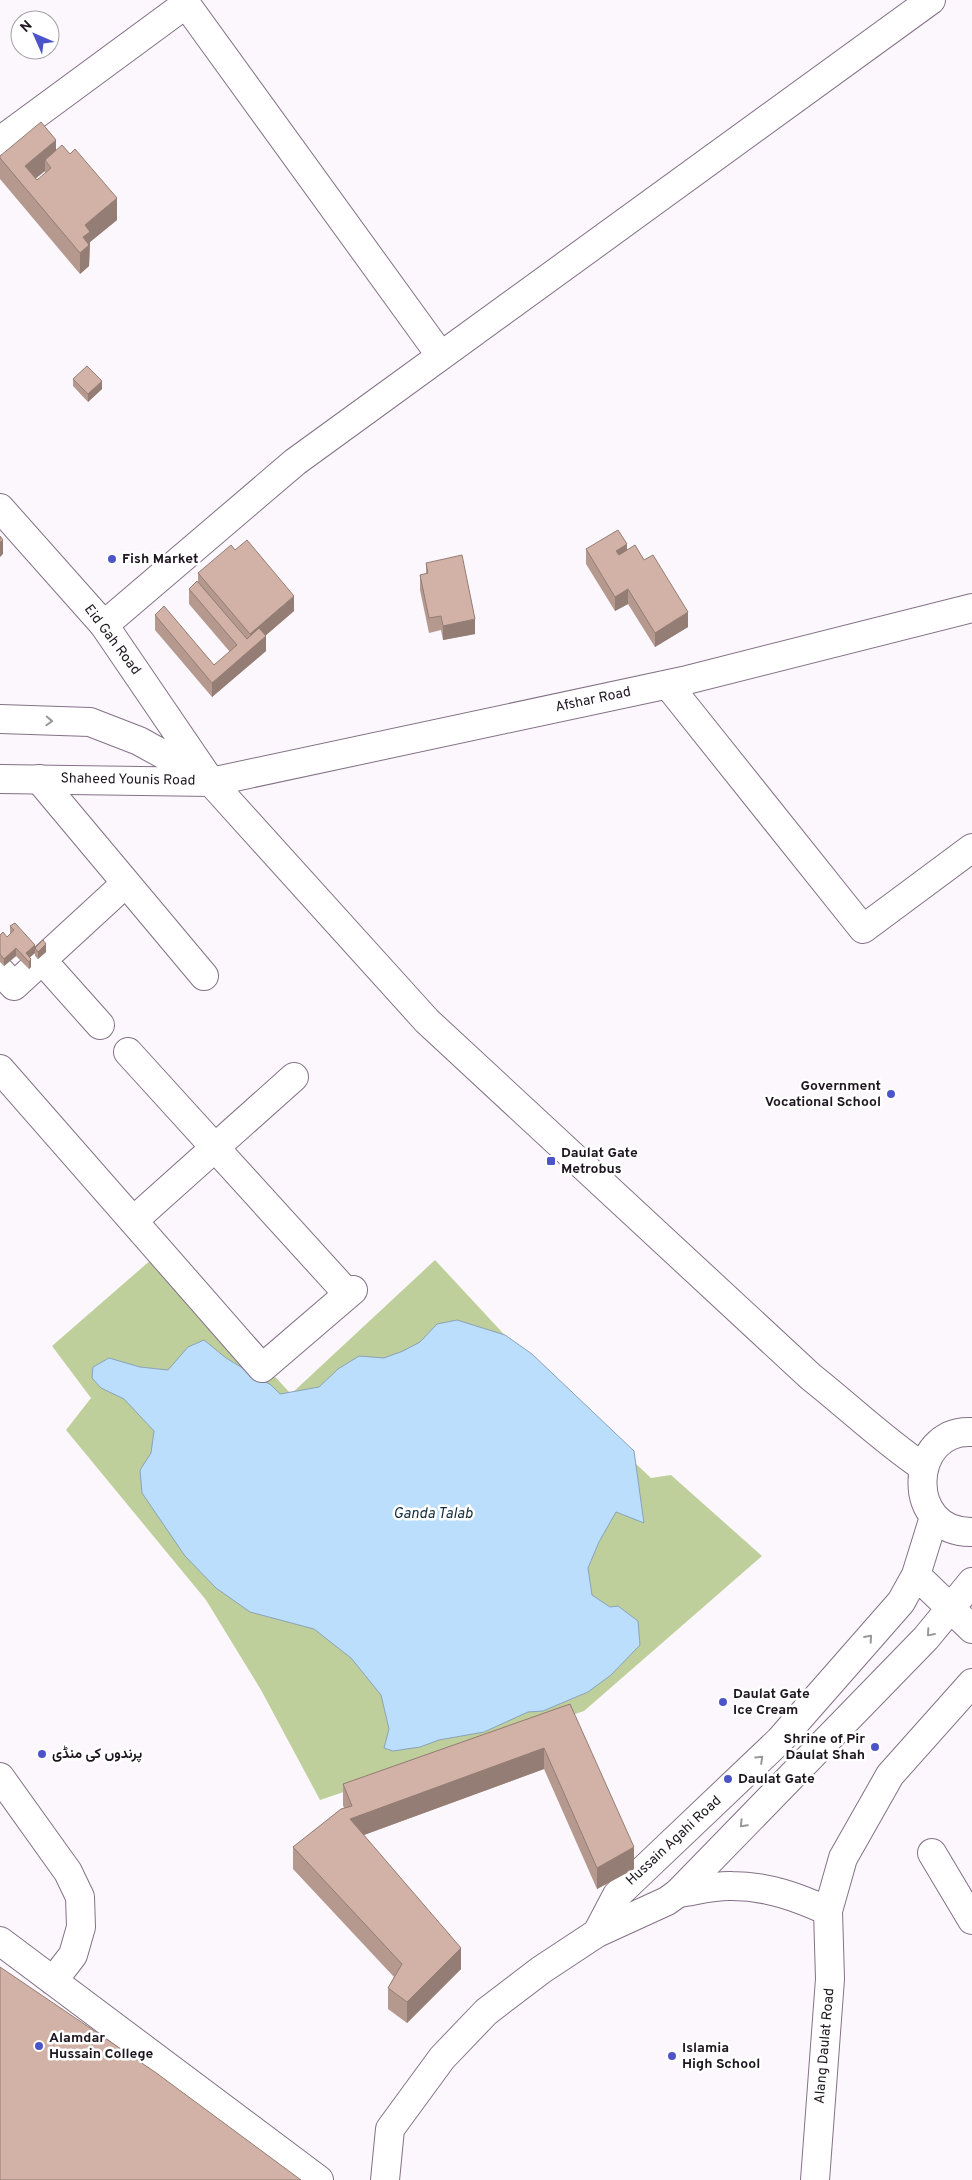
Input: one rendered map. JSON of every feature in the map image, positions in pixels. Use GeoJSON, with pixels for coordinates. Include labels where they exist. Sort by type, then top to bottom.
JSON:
{"type":"FeatureCollection","features":[{"type":"Feature","properties":{"kind":"street"},"geometry":{"type":"LineString","coordinates":[[104,625],[295,462],[931,0]]}},
{"type":"Feature","properties":{"kind":"street"},"geometry":{"type":"LineString","coordinates":[[0,142],[188,2],[441,356]]}},
{"type":"Feature","properties":{"kind":"street","name":"Eid Gah Road"},"geometry":{"type":"LineString","coordinates":[[0,508],[104,625],[211,782]]}},
{"type":"Feature","properties":{"kind":"street","name":"Afshar Road"},"geometry":{"type":"LineString","coordinates":[[211,782],[668,685],[972,608]]}},
{"type":"Feature","properties":{"kind":"street"},"geometry":{"type":"LineString","coordinates":[[668,685],[863,929],[972,848]]}},
{"type":"Feature","properties":{"kind":"street","name":"Shaheed Younis Road"},"geometry":{"type":"LineString","coordinates":[[0,719],[90,722],[139,741],[211,782]]}},
{"type":"Feature","properties":{"kind":"street","name":"Shaheed Younis Road"},"geometry":{"type":"LineString","coordinates":[[0,779],[211,782]]}},
{"type":"Feature","properties":{"kind":"street"},"geometry":{"type":"LineString","coordinates":[[39,779],[204,976]]}},
{"type":"Feature","properties":{"kind":"street"},"geometry":{"type":"LineString","coordinates":[[211,782],[427,1021],[811,1377],[856,1412],[891,1445],[923,1467]]}},
{"type":"Feature","properties":{"kind":"street"},"geometry":{"type":"LineString","coordinates":[[0,971],[14,986],[126,883]]}},
{"type":"Feature","properties":{"kind":"street"},"geometry":{"type":"LineString","coordinates":[[42,960],[100,1025]]}},
{"type":"Feature","properties":{"kind":"street"},"geometry":{"type":"LineString","coordinates":[[0,1069],[262,1368],[351,1292],[214,1148],[128,1052]]}},
{"type":"Feature","properties":{"kind":"street"},"geometry":{"type":"LineString","coordinates":[[133,1221],[294,1077]]}},
{"type":"Feature","properties":{"kind":"street"},"geometry":{"type":"LineString","coordinates":[[972,1432],[948,1438],[933,1450],[923,1467],[921,1485],[925,1502],[934,1517],[958,1532],[972,1532]]}},
{"type":"Feature","properties":{"kind":"street","name":"Hussain Agahi Road"},"geometry":{"type":"LineString","coordinates":[[597,1933],[617,1894],[780,1740],[901,1602],[916,1575],[934,1517]]}},
{"type":"Feature","properties":{"kind":"street"},"geometry":{"type":"LineString","coordinates":[[916,1575],[972,1629]]}},
{"type":"Feature","properties":{"kind":"street","name":"Hussain Agahi Road"},"geometry":{"type":"LineString","coordinates":[[385,2180],[390,2129],[442,2058],[486,2012],[541,1970],[597,1933],[667,1901],[678,1893],[926,1638],[972,1582]]}},
{"type":"Feature","properties":{"kind":"street","name":"Alang Daulat Road"},"geometry":{"type":"LineString","coordinates":[[814,2180],[830,1980],[828,1911],[843,1858],[890,1775],[972,1683]]}},
{"type":"Feature","properties":{"kind":"street"},"geometry":{"type":"LineString","coordinates":[[0,1777],[68,1872],[80,1897],[81,1927],[73,1955],[53,1981]]}},
{"type":"Feature","properties":{"kind":"street"},"geometry":{"type":"LineString","coordinates":[[932,1852],[972,1920]]}},
{"type":"Feature","properties":{"kind":"street"},"geometry":{"type":"LineString","coordinates":[[678,1893],[730,1886],[764,1888],[797,1897],[828,1911]]}},
{"type":"Feature","properties":{"kind":"street"},"geometry":{"type":"LineString","coordinates":[[0,1942],[319,2180]]}},
{"type":"Feature","properties":{"kind":"green space","name":"Ganda Talab"},"geometry":{"type":"Polygon","coordinates":[[[160,1252],[291,1394],[435,1260],[540,1373],[651,1478],[671,1475],[762,1556],[584,1711],[320,1800],[261,1690],[206,1600],[66,1430],[91,1398],[52,1346],[160,1252]]]}},
{"type":"Feature","properties":{"kind":"water","name":"Ganda Talab"},"geometry":{"type":"Polygon","coordinates":[[[457,1320],[505,1335],[532,1354],[634,1451],[644,1523],[616,1512],[599,1542],[588,1568],[592,1595],[610,1607],[618,1606],[638,1621],[640,1645],[611,1675],[588,1692],[543,1711],[528,1712],[484,1732],[439,1740],[420,1747],[393,1751],[384,1748],[389,1729],[381,1695],[351,1658],[314,1629],[250,1612],[216,1588],[185,1556],[142,1493],[140,1470],[151,1453],[154,1431],[124,1399],[101,1388],[92,1378],[93,1367],[109,1358],[140,1367],[168,1370],[188,1347],[204,1340],[226,1358],[271,1385],[280,1394],[319,1387],[338,1369],[359,1356],[384,1358],[420,1342],[437,1324],[457,1320]]]}},
{"type":"Feature","properties":{"kind":"building"},"geometry":{"type":"Polygon","coordinates":[[[41,122],[56,140],[25,166],[37,180],[51,168],[45,160],[62,145],[70,154],[75,149],[117,198],[85,225],[90,232],[83,237],[89,245],[80,253],[0,158],[0,156],[41,122]]]}},
{"type":"Feature","properties":{"kind":"building"},"geometry":{"type":"Polygon","coordinates":[[[87,366],[102,381],[88,394],[73,379],[87,366]]]}},
{"type":"Feature","properties":{"kind":"building"},"geometry":{"type":"Polygon","coordinates":[[[618,530],[627,544],[616,551],[619,555],[635,545],[644,560],[653,555],[688,612],[655,633],[628,589],[615,597],[586,549],[618,530]]]}},
{"type":"Feature","properties":{"kind":"building"},"geometry":{"type":"Polygon","coordinates":[[[247,540],[294,596],[250,634],[198,573],[231,545],[235,550],[247,540]]]}},
{"type":"Feature","properties":{"kind":"building"},"geometry":{"type":"Polygon","coordinates":[[[462,555],[475,619],[443,626],[441,616],[429,618],[420,575],[428,573],[426,563],[462,555]]]}},
{"type":"Feature","properties":{"kind":"building"},"geometry":{"type":"Polygon","coordinates":[[[197,581],[247,639],[259,628],[266,636],[212,683],[155,615],[164,606],[214,665],[237,645],[189,589],[197,581]]]}},
{"type":"Feature","properties":{"kind":"building"},"geometry":{"type":"Polygon","coordinates":[[[15,923],[35,945],[26,953],[31,959],[29,962],[16,948],[4,959],[0,954],[0,935],[3,932],[7,937],[14,930],[10,926],[15,923]]]}},
{"type":"Feature","properties":{"kind":"building"},"geometry":{"type":"Polygon","coordinates":[[[43,940],[46,944],[38,952],[35,948],[43,940]]]}},
{"type":"Feature","properties":{"kind":"building"},"geometry":{"type":"Polygon","coordinates":[[[570,1704],[634,1847],[597,1868],[544,1748],[350,1819],[461,1948],[407,2002],[388,1988],[402,1964],[293,1847],[341,1809],[352,1806],[343,1784],[570,1704]]]}},
{"type":"Feature","properties":{"kind":"building","name":"Alamdar Hussain College"},"geometry":{"type":"Polygon","coordinates":[[[0,1967],[155,2072],[301,2180],[0,2180],[0,1967]]]}},
{"type":"Feature","properties":{"kind":"place","name":"Fish Market"},"geometry":{"type":"Point","coordinates":[112,559]}},
{"type":"Feature","properties":{"kind":"place","name":"Government Vocational School"},"geometry":{"type":"Point","coordinates":[891,1094]}},
{"type":"Feature","properties":{"kind":"place","name":"Daulat Gate Metrobus"},"geometry":{"type":"Point","coordinates":[551,1161]}},
{"type":"Feature","properties":{"kind":"place","name":"Daulat Gate Ice Cream"},"geometry":{"type":"Point","coordinates":[723,1702]}},
{"type":"Feature","properties":{"kind":"place","name":"Shrine of Pir Daulat Shah"},"geometry":{"type":"Point","coordinates":[875,1747]}},
{"type":"Feature","properties":{"kind":"place","name":"پرندوں کی منڈی"},"geometry":{"type":"Point","coordinates":[42,1754]}},
{"type":"Feature","properties":{"kind":"place","name":"Daulat Gate"},"geometry":{"type":"Point","coordinates":[728,1779]}},
{"type":"Feature","properties":{"kind":"place","name":"Alamdar Hussain College"},"geometry":{"type":"Point","coordinates":[39,2046]}},
{"type":"Feature","properties":{"kind":"place","name":"Islamia High School"},"geometry":{"type":"Point","coordinates":[672,2056]}}]}
